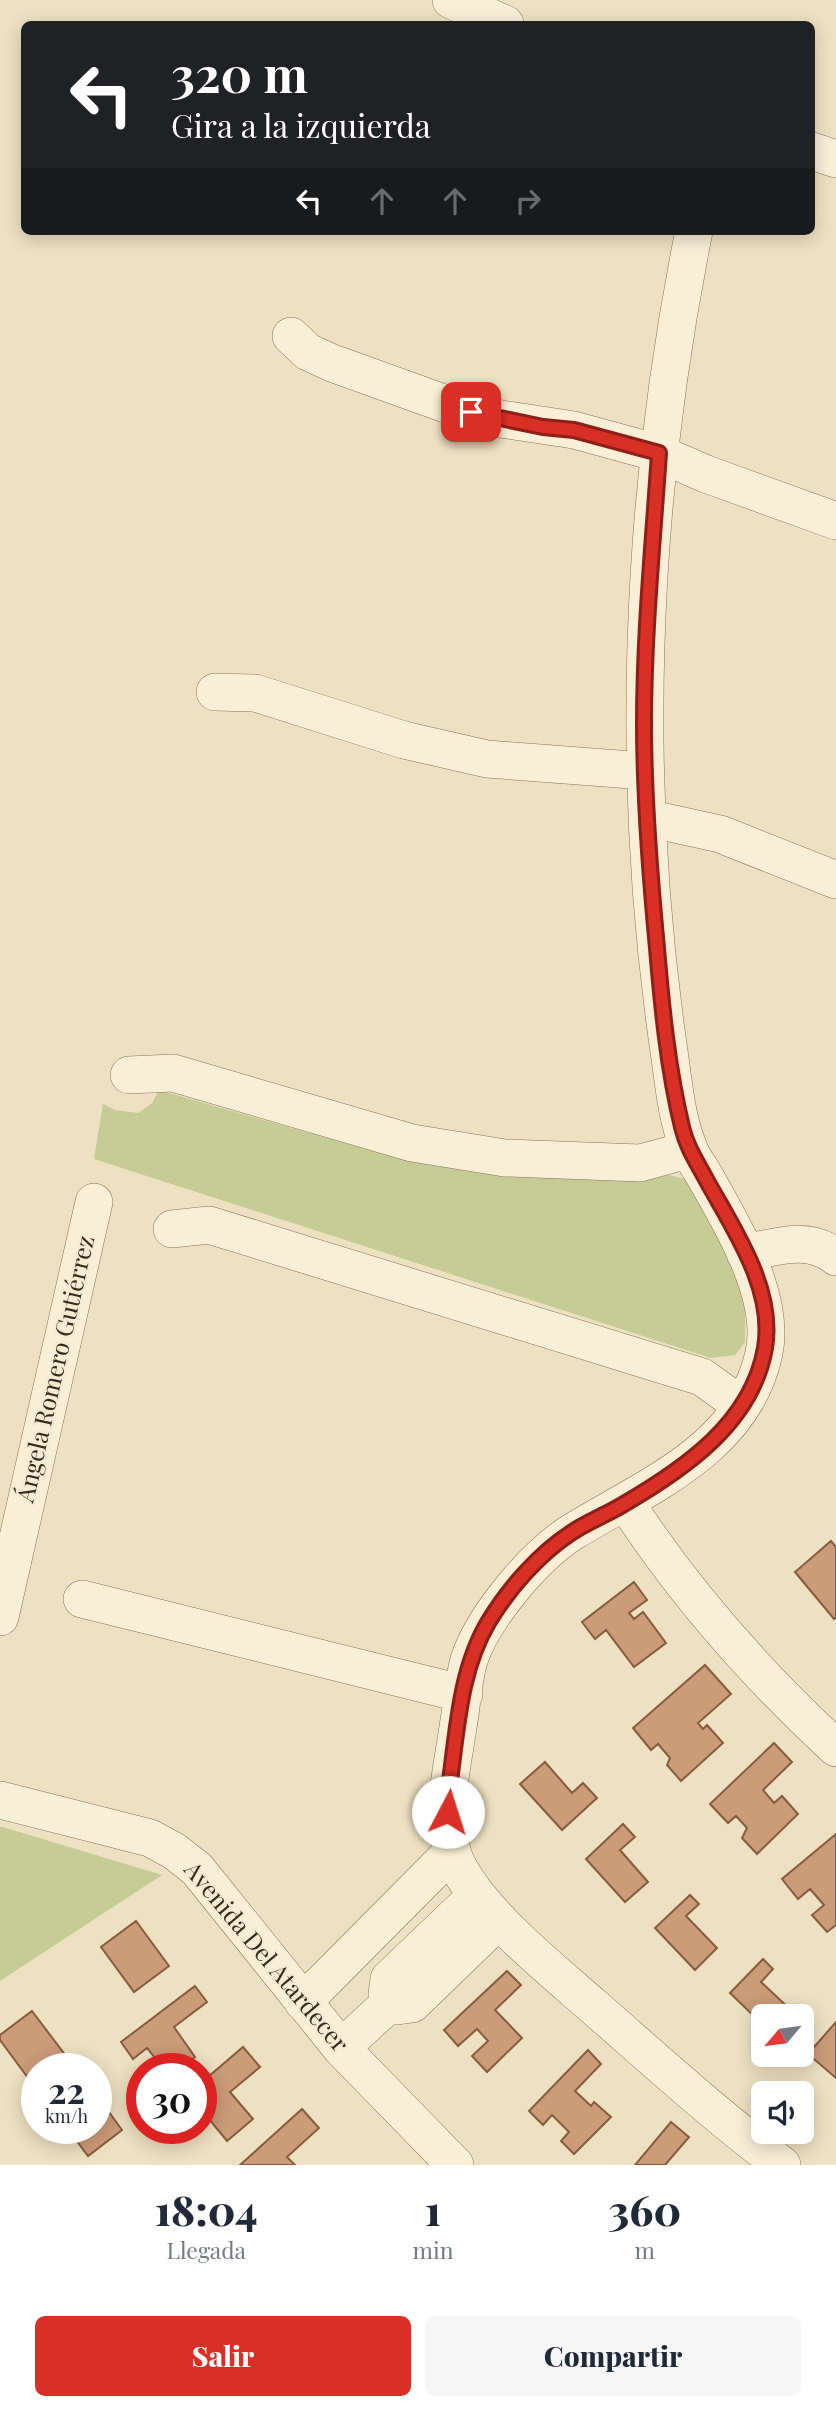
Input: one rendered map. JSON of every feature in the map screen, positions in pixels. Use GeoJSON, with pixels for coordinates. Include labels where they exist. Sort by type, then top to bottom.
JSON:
{"type":"FeatureCollection","features":[{"type":"Feature","properties":{"kind":"street"},"geometry":{"type":"LineString","coordinates":[[451,0],[498,21]]}},
{"type":"Feature","properties":{"kind":"street"},"geometry":{"type":"LineString","coordinates":[[815,152],[836,159]]}},
{"type":"Feature","properties":{"kind":"street"},"geometry":{"type":"LineString","coordinates":[[693,235],[672,353],[659,453],[647,635],[647,818],[665,1023],[688,1150],[754,1272],[766,1319],[766,1345],[758,1375],[723,1433],[701,1453],[626,1503],[569,1534],[522,1577],[489,1620],[469,1660],[448,1795],[447,1829],[460,1872],[488,1907],[549,1967],[752,2143],[782,2165]]}},
{"type":"Feature","properties":{"kind":"street"},"geometry":{"type":"LineString","coordinates":[[291,336],[308,352],[332,363],[446,404],[501,419],[574,430],[659,453],[706,474],[836,521]]}},
{"type":"Feature","properties":{"kind":"street"},"geometry":{"type":"LineString","coordinates":[[215,692],[255,693],[404,740],[487,760],[645,771]]}},
{"type":"Feature","properties":{"kind":"street"},"geometry":{"type":"LineString","coordinates":[[647,818],[720,835],[836,880]]}},
{"type":"Feature","properties":{"kind":"street"},"geometry":{"type":"LineString","coordinates":[[129,1075],[173,1073],[411,1143],[505,1158],[640,1163],[688,1150]]}},
{"type":"Feature","properties":{"kind":"street","name":"Ángela Romero Gutiérrez"},"geometry":{"type":"LineString","coordinates":[[0,1617],[94,1202]]}},
{"type":"Feature","properties":{"kind":"street"},"geometry":{"type":"LineString","coordinates":[[172,1229],[209,1225],[635,1356],[702,1377],[741,1405]]}},
{"type":"Feature","properties":{"kind":"street"},"geometry":{"type":"LineString","coordinates":[[745,1253],[798,1242],[830,1252],[836,1257]]}},
{"type":"Feature","properties":{"kind":"street"},"geometry":{"type":"LineString","coordinates":[[626,1503],[659,1554],[697,1603],[836,1748]]}},
{"type":"Feature","properties":{"kind":"street"},"geometry":{"type":"LineString","coordinates":[[82,1599],[464,1694]]}},
{"type":"Feature","properties":{"kind":"street","name":"Avenida Del Atardecer"},"geometry":{"type":"LineString","coordinates":[[0,1800],[150,1838],[174,1851],[197,1869],[341,2048],[455,2165]]}},
{"type":"Feature","properties":{"kind":"street"},"geometry":{"type":"LineString","coordinates":[[303,2002],[452,1852]]}},
{"type":"Feature","properties":{"kind":"street"},"geometry":{"type":"LineString","coordinates":[[341,2048],[390,2003],[387,1994],[389,1979],[488,1907]]}},
{"type":"Feature","properties":{"kind":"green space"},"geometry":{"type":"Polygon","coordinates":[[[159,1090],[376,1152],[450,1166],[643,1171],[692,1181],[738,1264],[745,1307],[745,1342],[735,1355],[711,1358],[94,1159],[103,1104],[115,1110],[138,1113],[152,1103],[159,1090]]]}},
{"type":"Feature","properties":{"kind":"green space"},"geometry":{"type":"Polygon","coordinates":[[[0,1827],[3,1827],[162,1875],[0,1981],[0,1827]]]}},
{"type":"Feature","properties":{"kind":"building"},"geometry":{"type":"Polygon","coordinates":[[[831,1541],[836,1547],[834,1619],[795,1572],[831,1541]]]}},
{"type":"Feature","properties":{"kind":"building"},"geometry":{"type":"Polygon","coordinates":[[[634,1582],[647,1600],[629,1613],[634,1619],[643,1612],[666,1643],[634,1667],[606,1630],[595,1639],[582,1622],[634,1582]]]}},
{"type":"Feature","properties":{"kind":"building"},"geometry":{"type":"Polygon","coordinates":[[[705,1665],[731,1694],[698,1723],[703,1729],[707,1725],[723,1743],[681,1781],[667,1765],[670,1758],[658,1744],[651,1750],[633,1728],[705,1665]]]}},
{"type":"Feature","properties":{"kind":"building"},"geometry":{"type":"Polygon","coordinates":[[[774,1743],[792,1762],[763,1790],[774,1803],[782,1796],[798,1814],[757,1854],[742,1838],[747,1828],[736,1816],[728,1823],[710,1804],[774,1743]]]}},
{"type":"Feature","properties":{"kind":"building"},"geometry":{"type":"Polygon","coordinates":[[[545,1762],[572,1793],[583,1783],[597,1798],[562,1830],[520,1784],[545,1762]]]}},
{"type":"Feature","properties":{"kind":"building"},"geometry":{"type":"Polygon","coordinates":[[[623,1824],[635,1837],[620,1850],[648,1882],[625,1902],[586,1859],[623,1824]]]}},
{"type":"Feature","properties":{"kind":"building"},"geometry":{"type":"Polygon","coordinates":[[[836,1834],[836,1925],[827,1932],[812,1915],[824,1905],[810,1889],[798,1899],[782,1879],[836,1834]]]}},
{"type":"Feature","properties":{"kind":"building"},"geometry":{"type":"Polygon","coordinates":[[[690,1895],[699,1904],[686,1916],[717,1948],[695,1970],[655,1928],[690,1895]]]}},
{"type":"Feature","properties":{"kind":"building"},"geometry":{"type":"Polygon","coordinates":[[[136,1921],[169,1966],[134,1992],[101,1947],[136,1921]]]}},
{"type":"Feature","properties":{"kind":"building"},"geometry":{"type":"Polygon","coordinates":[[[763,1959],[773,1969],[761,1982],[785,2004],[751,2004],[751,2013],[730,1993],[763,1959]]]}},
{"type":"Feature","properties":{"kind":"building"},"geometry":{"type":"Polygon","coordinates":[[[507,1971],[521,1985],[495,2010],[522,2038],[487,2072],[472,2056],[488,2041],[477,2029],[458,2046],[444,2030],[507,1971]]]}},
{"type":"Feature","properties":{"kind":"building"},"geometry":{"type":"Polygon","coordinates":[[[195,1986],[207,2002],[174,2027],[192,2053],[151,2053],[147,2048],[141,2053],[129,2053],[121,2042],[195,1986]]]}},
{"type":"Feature","properties":{"kind":"building"},"geometry":{"type":"Polygon","coordinates":[[[32,2011],[64,2053],[21,2053],[21,2068],[0,2040],[0,2035],[32,2011]]]}},
{"type":"Feature","properties":{"kind":"building"},"geometry":{"type":"Polygon","coordinates":[[[836,2022],[836,2078],[814,2059],[814,2047],[836,2022]]]}},
{"type":"Feature","properties":{"kind":"building"},"geometry":{"type":"Polygon","coordinates":[[[243,2047],[260,2067],[230,2092],[253,2119],[227,2141],[217,2129],[217,2069],[243,2047]]]}},
{"type":"Feature","properties":{"kind":"building"},"geometry":{"type":"Polygon","coordinates":[[[588,2050],[601,2064],[575,2091],[591,2106],[594,2102],[611,2117],[574,2154],[561,2141],[569,2132],[552,2115],[543,2125],[529,2111],[588,2050]]]}},
{"type":"Feature","properties":{"kind":"building"},"geometry":{"type":"Polygon","coordinates":[[[302,2109],[319,2128],[287,2157],[295,2165],[240,2165],[302,2109]]]}},
{"type":"Feature","properties":{"kind":"building"},"geometry":{"type":"Polygon","coordinates":[[[112,2116],[122,2130],[112,2138],[112,2116]]]}},
{"type":"Feature","properties":{"kind":"building"},"geometry":{"type":"Polygon","coordinates":[[[671,2122],[689,2137],[665,2165],[635,2165],[671,2122]]]}},
{"type":"Feature","properties":{"kind":"building"},"geometry":{"type":"Polygon","coordinates":[[[79,2144],[104,2144],[88,2156],[79,2144]]]}},
{"type":"Feature","properties":{"kind":"route"},"geometry":{"type":"LineString","coordinates":[[448,1812],[448,1795],[469,1660],[489,1620],[522,1577],[569,1534],[626,1503],[701,1453],[723,1433],[758,1375],[766,1345],[766,1319],[754,1272],[706,1178],[688,1150],[670,1060],[659,974],[649,861],[644,724],[650,560],[659,453],[574,430],[543,427],[471,412]]}}]}
